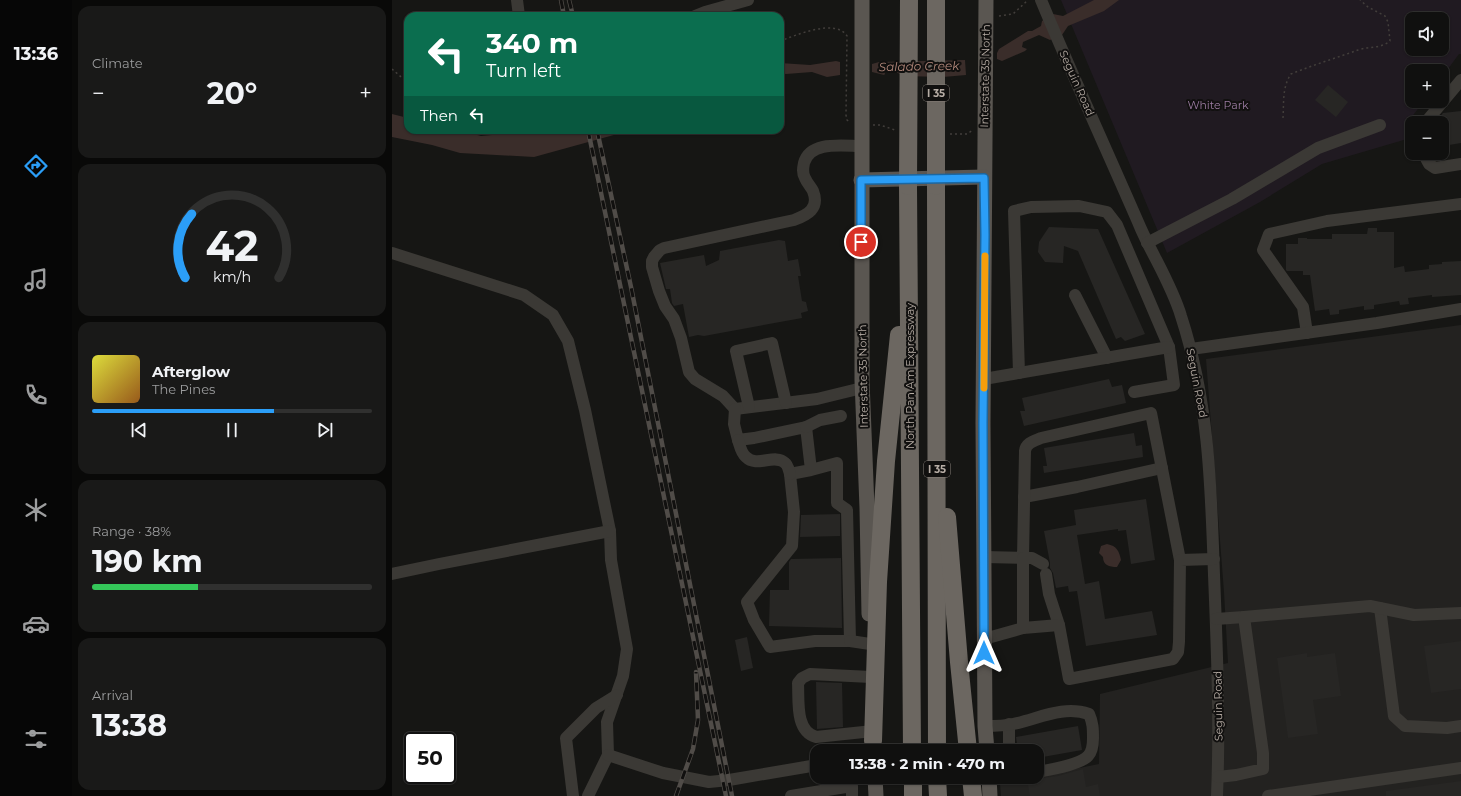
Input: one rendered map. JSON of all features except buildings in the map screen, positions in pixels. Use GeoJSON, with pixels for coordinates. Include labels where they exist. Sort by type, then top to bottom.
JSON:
{"type":"FeatureCollection","features":[{"type":"Feature","properties":{"kind":"highway","name":"North Pan Am Expressway"},"geometry":{"type":"LineString","coordinates":[[909,0],[908,186],[912,744]]}},
{"type":"Feature","properties":{"kind":"highway","name":"I 35"},"geometry":{"type":"LineString","coordinates":[[936,0],[937,744]]}},
{"type":"Feature","properties":{"kind":"highway"},"geometry":{"type":"LineString","coordinates":[[873,741],[878,582],[886,461],[909,239]]}},
{"type":"Feature","properties":{"kind":"highway"},"geometry":{"type":"LineString","coordinates":[[937,457],[947,513],[967,744]]}},
{"type":"Feature","properties":{"kind":"highway"},"geometry":{"type":"LineString","coordinates":[[913,784],[913,796]]}},
{"type":"Feature","properties":{"kind":"highway"},"geometry":{"type":"LineString","coordinates":[[937,784],[938,796]]}},
{"type":"Feature","properties":{"kind":"highway"},"geometry":{"type":"LineString","coordinates":[[972,784],[974,796]]}},
{"type":"Feature","properties":{"kind":"main road","name":"Interstate 35 North"},"geometry":{"type":"LineString","coordinates":[[862,0],[862,388],[867,508],[873,741]]}},
{"type":"Feature","properties":{"kind":"main road","name":"Interstate 35 North"},"geometry":{"type":"LineString","coordinates":[[986,0],[984,178],[984,638],[986,744]]}},
{"type":"Feature","properties":{"kind":"main road"},"geometry":{"type":"LineString","coordinates":[[861,180],[984,178]]}},
{"type":"Feature","properties":{"kind":"main road"},"geometry":{"type":"LineString","coordinates":[[875,784],[876,796]]}},
{"type":"Feature","properties":{"kind":"main road"},"geometry":{"type":"LineString","coordinates":[[989,784],[990,796]]}},
{"type":"Feature","properties":{"kind":"street"},"geometry":{"type":"LineString","coordinates":[[517,0],[518,12]]}},
{"type":"Feature","properties":{"kind":"street"},"geometry":{"type":"LineString","coordinates":[[705,12],[748,0]]}},
{"type":"Feature","properties":{"kind":"street","name":"Seguin Road"},"geometry":{"type":"LineString","coordinates":[[1042,2],[1147,243],[1181,314],[1200,388],[1210,464],[1214,559],[1219,740],[1217,796]]}},
{"type":"Feature","properties":{"kind":"street"},"geometry":{"type":"LineString","coordinates":[[1431,116],[1461,80]]}},
{"type":"Feature","properties":{"kind":"street"},"geometry":{"type":"LineString","coordinates":[[1147,243],[1232,199],[1318,148],[1380,125]]}},
{"type":"Feature","properties":{"kind":"street"},"geometry":{"type":"LineString","coordinates":[[862,146],[821,147],[814,149],[805,159],[802,172],[812,190],[814,197],[814,204],[807,215],[794,220],[664,248],[654,257],[652,267],[665,306],[674,318],[681,338],[689,372],[695,379],[723,396],[735,409],[734,424],[738,440],[746,458],[752,461],[780,460],[786,463],[790,474],[794,512],[792,546],[747,602],[754,620],[770,647],[815,641],[850,641],[870,644]]}},
{"type":"Feature","properties":{"kind":"street"},"geometry":{"type":"LineString","coordinates":[[1427,160],[1429,164],[1435,168],[1461,164]]}},
{"type":"Feature","properties":{"kind":"street"},"geometry":{"type":"LineString","coordinates":[[1307,333],[1303,307],[1263,250],[1269,234],[1327,221],[1461,204]]}},
{"type":"Feature","properties":{"kind":"street"},"geometry":{"type":"LineString","coordinates":[[1019,373],[1014,210],[1030,207],[1079,206],[1107,212],[1117,225],[1169,347],[1174,385],[1134,392]]}},
{"type":"Feature","properties":{"kind":"street"},"geometry":{"type":"LineString","coordinates":[[392,253],[524,295],[553,315],[568,341],[585,410],[610,531],[611,560],[627,649],[623,676],[607,722],[608,755],[588,796]]}},
{"type":"Feature","properties":{"kind":"street"},"geometry":{"type":"LineString","coordinates":[[1075,295],[1107,358]]}},
{"type":"Feature","properties":{"kind":"street"},"geometry":{"type":"LineString","coordinates":[[1191,349],[1461,309]]}},
{"type":"Feature","properties":{"kind":"street"},"geometry":{"type":"LineString","coordinates":[[749,407],[736,351],[772,343],[786,402]]}},
{"type":"Feature","properties":{"kind":"street"},"geometry":{"type":"LineString","coordinates":[[984,379],[1169,347]]}},
{"type":"Feature","properties":{"kind":"street"},"geometry":{"type":"LineString","coordinates":[[735,409],[817,399],[862,388]]}},
{"type":"Feature","properties":{"kind":"street"},"geometry":{"type":"LineString","coordinates":[[984,556],[1023,558],[1032,558],[1044,569],[1049,594],[1059,625],[1069,680],[1173,659],[1178,652],[1179,642],[1180,560],[1151,413],[1041,438],[1029,444],[1026,448],[1024,496],[1023,558],[1023,628]]}},
{"type":"Feature","properties":{"kind":"street"},"geometry":{"type":"LineString","coordinates":[[738,440],[806,427],[820,420],[840,416]]}},
{"type":"Feature","properties":{"kind":"street"},"geometry":{"type":"LineString","coordinates":[[806,427],[811,470]]}},
{"type":"Feature","properties":{"kind":"street"},"geometry":{"type":"LineString","coordinates":[[790,474],[837,463],[838,503],[847,510],[867,508]]}},
{"type":"Feature","properties":{"kind":"street"},"geometry":{"type":"LineString","coordinates":[[1024,496],[1078,487],[1162,468]]}},
{"type":"Feature","properties":{"kind":"street"},"geometry":{"type":"LineString","coordinates":[[847,510],[850,641]]}},
{"type":"Feature","properties":{"kind":"street"},"geometry":{"type":"LineString","coordinates":[[392,574],[610,531]]}},
{"type":"Feature","properties":{"kind":"street"},"geometry":{"type":"LineString","coordinates":[[1180,560],[1214,559]]}},
{"type":"Feature","properties":{"kind":"street"},"geometry":{"type":"LineString","coordinates":[[1216,619],[1370,606],[1414,615],[1461,613]]}},
{"type":"Feature","properties":{"kind":"street"},"geometry":{"type":"LineString","coordinates":[[1380,608],[1394,716],[1405,726],[1447,728],[1461,726]]}},
{"type":"Feature","properties":{"kind":"street"},"geometry":{"type":"LineString","coordinates":[[1218,777],[1264,769],[1244,617]]}},
{"type":"Feature","properties":{"kind":"street"},"geometry":{"type":"LineString","coordinates":[[984,638],[1023,628],[1059,625]]}},
{"type":"Feature","properties":{"kind":"street"},"geometry":{"type":"LineString","coordinates":[[871,677],[810,674],[802,678],[798,683],[801,724],[809,735],[816,737],[873,741]]}},
{"type":"Feature","properties":{"kind":"street"},"geometry":{"type":"LineString","coordinates":[[573,796],[566,738],[596,708],[617,695]]}},
{"type":"Feature","properties":{"kind":"street"},"geometry":{"type":"LineString","coordinates":[[985,726],[1008,724],[1065,711],[1079,711],[1089,714],[1093,723],[1093,744],[1087,758],[1077,763],[1044,770]]}},
{"type":"Feature","properties":{"kind":"street"},"geometry":{"type":"LineString","coordinates":[[1008,724],[1009,744]]}},
{"type":"Feature","properties":{"kind":"street"},"geometry":{"type":"LineString","coordinates":[[608,755],[663,773],[709,782],[810,766]]}},
{"type":"Feature","properties":{"kind":"street"},"geometry":{"type":"LineString","coordinates":[[1268,796],[1461,768]]}},
{"type":"Feature","properties":{"kind":"street"},"geometry":{"type":"LineString","coordinates":[[791,796],[852,786],[852,796]]}},
{"type":"Feature","properties":{"kind":"path"},"geometry":{"type":"LineString","coordinates":[[998,16],[1013,14],[1028,0]]}},
{"type":"Feature","properties":{"kind":"path"},"geometry":{"type":"LineString","coordinates":[[1283,118],[1286,81],[1291,74],[1360,50],[1380,47],[1390,41],[1388,22],[1385,16],[1368,7],[1360,0]]}},
{"type":"Feature","properties":{"kind":"path"},"geometry":{"type":"LineString","coordinates":[[784,40],[823,27],[842,29],[847,36]]}},
{"type":"Feature","properties":{"kind":"path"},"geometry":{"type":"LineString","coordinates":[[392,69],[404,80]]}},
{"type":"Feature","properties":{"kind":"shaded area"},"geometry":{"type":"Polygon","coordinates":[[[1461,325],[1461,796],[1001,796],[1000,784],[1044,784],[1044,775],[1099,764],[1100,694],[1228,663],[1206,359],[1461,325]]]}},
{"type":"Feature","properties":{"kind":"green space","name":"White Park"},"geometry":{"type":"Polygon","coordinates":[[[1061,0],[1461,0],[1461,54],[1459,54],[1449,68],[1449,64],[1405,64],[1405,108],[1419,108],[1412,116],[1405,116],[1405,140],[1322,164],[1260,202],[1167,253],[1061,0]]]}},
{"type":"Feature","properties":{"kind":"water"},"geometry":{"type":"Polygon","coordinates":[[[1094,0],[1119,0],[1104,11],[1068,26],[1062,35],[1050,40],[1039,35],[1023,42],[1022,47],[1027,49],[1025,51],[1002,61],[997,59],[999,49],[1028,31],[1032,31],[1041,26],[1042,21],[1053,14],[1063,16],[1094,0]]]}},
{"type":"Feature","properties":{"kind":"water","name":"Salado Creek"},"geometry":{"type":"Polygon","coordinates":[[[965,60],[966,75],[943,77],[903,76],[893,70],[885,68],[884,75],[872,72],[872,64],[879,62],[965,60]]]}},
{"type":"Feature","properties":{"kind":"water"},"geometry":{"type":"Polygon","coordinates":[[[836,61],[840,62],[840,75],[827,77],[812,72],[784,74],[784,63],[810,65],[836,61]]]}},
{"type":"Feature","properties":{"kind":"water"},"geometry":{"type":"Polygon","coordinates":[[[392,114],[404,117],[404,134],[474,134],[481,136],[516,134],[617,134],[534,157],[460,153],[432,145],[392,137],[392,114]]]}},
{"type":"Feature","properties":{"kind":"water"},"geometry":{"type":"Polygon","coordinates":[[[1107,544],[1113,546],[1118,552],[1121,560],[1117,567],[1107,565],[1099,553],[1101,546],[1107,544]]]}},
{"type":"Feature","properties":{"kind":"railway"},"geometry":{"type":"LineString","coordinates":[[561,0],[563,12]]}},
{"type":"Feature","properties":{"kind":"railway"},"geometry":{"type":"LineString","coordinates":[[569,0],[572,12]]}},
{"type":"Feature","properties":{"kind":"railway"},"geometry":{"type":"LineString","coordinates":[[589,134],[726,796]]}},
{"type":"Feature","properties":{"kind":"railway"},"geometry":{"type":"LineString","coordinates":[[598,134],[631,287],[732,796]]}},
{"type":"Feature","properties":{"kind":"railway"},"geometry":{"type":"LineString","coordinates":[[676,796],[693,749],[698,720],[696,672]]}},
{"type":"Feature","properties":{"kind":"slow traffic"},"geometry":{"type":"LineString","coordinates":[[984,388],[985,256]]}},
{"type":"Feature","properties":{"kind":"route"},"geometry":{"type":"LineString","coordinates":[[861,242],[861,180],[984,178],[984,653]]}}]}
